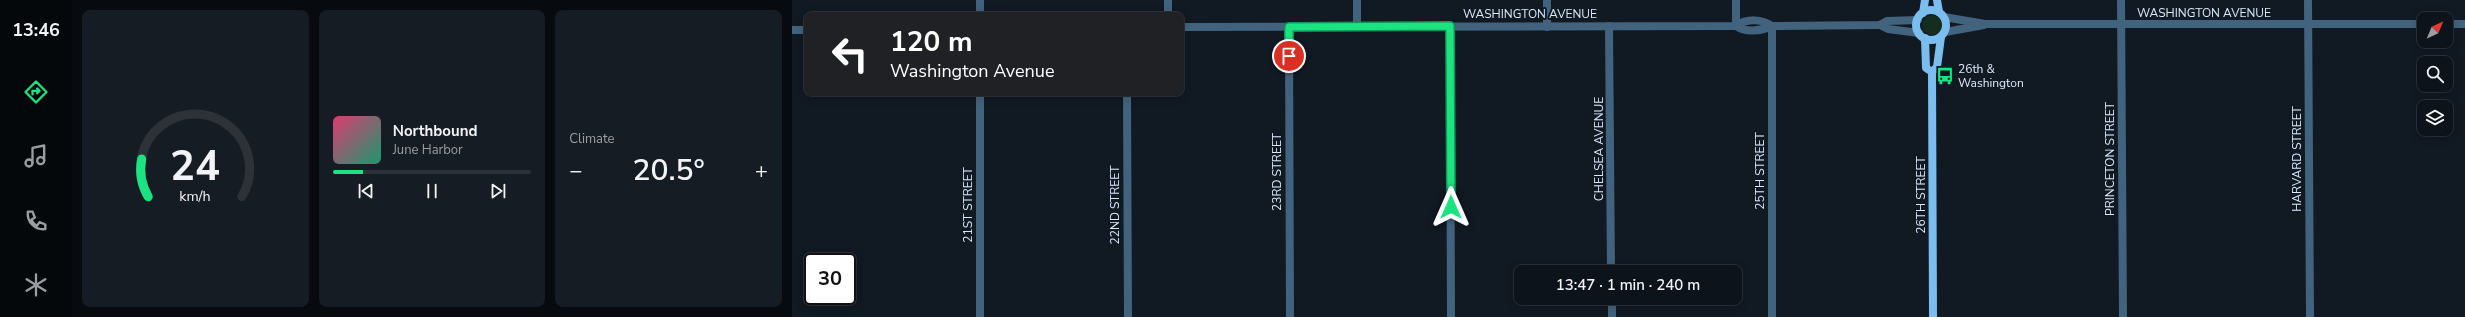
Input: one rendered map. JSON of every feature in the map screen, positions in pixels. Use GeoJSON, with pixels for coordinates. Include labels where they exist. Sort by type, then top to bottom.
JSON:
{"type":"FeatureCollection","features":[{"type":"Feature","properties":{"kind":"street"},"geometry":{"type":"LineString","coordinates":[[980,0],[980,12]]}},
{"type":"Feature","properties":{"kind":"street"},"geometry":{"type":"LineString","coordinates":[[1168,0],[1168,12]]}},
{"type":"Feature","properties":{"kind":"street"},"geometry":{"type":"LineString","coordinates":[[1357,0],[1357,27]]}},
{"type":"Feature","properties":{"kind":"street"},"geometry":{"type":"LineString","coordinates":[[1547,0],[1547,27]]}},
{"type":"Feature","properties":{"kind":"street"},"geometry":{"type":"LineString","coordinates":[[1736,0],[1736,26]]}},
{"type":"Feature","properties":{"kind":"street"},"geometry":{"type":"LineString","coordinates":[[1925,0],[1920,16],[1922,35],[1933,40],[1943,35],[1946,25],[1941,15],[1937,0]]}},
{"type":"Feature","properties":{"kind":"street","name":"PRINCETON STREET"},"geometry":{"type":"LineString","coordinates":[[2121,0],[2122,317]]}},
{"type":"Feature","properties":{"kind":"street","name":"HARVARD STREET"},"geometry":{"type":"LineString","coordinates":[[2308,0],[2310,317]]}},
{"type":"Feature","properties":{"kind":"street"},"geometry":{"type":"LineString","coordinates":[[1920,16],[1932,11],[1941,15]]}},
{"type":"Feature","properties":{"kind":"street","name":"WASHINGTON AVENUE"},"geometry":{"type":"LineString","coordinates":[[1941,15],[1985,24],[2417,24]]}},
{"type":"Feature","properties":{"kind":"street","name":"WASHINGTON AVENUE"},"geometry":{"type":"LineString","coordinates":[[1880,25],[1887,21],[1920,16]]}},
{"type":"Feature","properties":{"kind":"street","name":"WASHINGTON AVENUE"},"geometry":{"type":"LineString","coordinates":[[1943,35],[1985,24]]}},
{"type":"Feature","properties":{"kind":"street"},"geometry":{"type":"LineString","coordinates":[[2453,24],[2465,24]]}},
{"type":"Feature","properties":{"kind":"street","name":"WASHINGTON AVENUE"},"geometry":{"type":"LineString","coordinates":[[1184,27],[1736,26],[1742,30],[1764,30],[1772,26],[1880,25],[1888,29],[1922,35]]}},
{"type":"Feature","properties":{"kind":"street"},"geometry":{"type":"LineString","coordinates":[[1450,26],[1451,317]]}},
{"type":"Feature","properties":{"kind":"street","name":"CHELSEA AVENUE"},"geometry":{"type":"LineString","coordinates":[[1609,26],[1611,265]]}},
{"type":"Feature","properties":{"kind":"street","name":"25TH STREET"},"geometry":{"type":"LineString","coordinates":[[1772,26],[1772,317]]}},
{"type":"Feature","properties":{"kind":"street","name":"23RD STREET"},"geometry":{"type":"LineString","coordinates":[[1289,27],[1290,317]]}},
{"type":"Feature","properties":{"kind":"street"},"geometry":{"type":"LineString","coordinates":[[792,30],[804,30]]}},
{"type":"Feature","properties":{"kind":"street","name":"26TH STREET"},"geometry":{"type":"LineString","coordinates":[[1922,35],[1926,68],[1932,72]]}},
{"type":"Feature","properties":{"kind":"street","name":"26TH STREET"},"geometry":{"type":"LineString","coordinates":[[1933,317],[1932,72],[1937,67],[1943,35]]}},
{"type":"Feature","properties":{"kind":"street","name":"21ST STREET"},"geometry":{"type":"LineString","coordinates":[[980,96],[980,317]]}},
{"type":"Feature","properties":{"kind":"street","name":"22ND STREET"},"geometry":{"type":"LineString","coordinates":[[1127,96],[1128,317]]}},
{"type":"Feature","properties":{"kind":"street"},"geometry":{"type":"LineString","coordinates":[[1612,305],[1612,317]]}},
{"type":"Feature","properties":{"kind":"green space"},"geometry":{"type":"Polygon","coordinates":[[[1932,15],[1939,18],[1942,25],[1939,32],[1932,35],[1925,32],[1922,25],[1925,18],[1932,15]]]}},
{"type":"Feature","properties":{"kind":"place","name":"26th & Washington"},"geometry":{"type":"Point","coordinates":[1945,76]}},
{"type":"Feature","properties":{"kind":"route"},"geometry":{"type":"LineString","coordinates":[[1289,56],[1289,27],[1450,26],[1451,207]]}}]}
